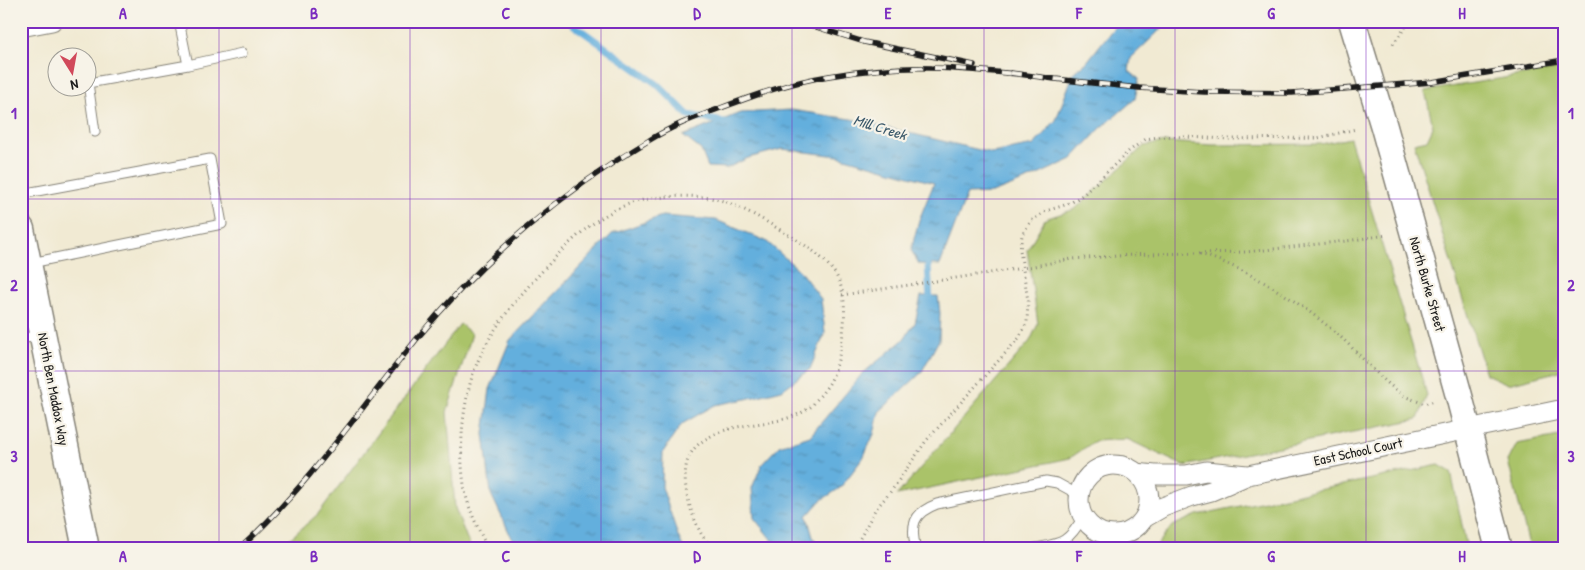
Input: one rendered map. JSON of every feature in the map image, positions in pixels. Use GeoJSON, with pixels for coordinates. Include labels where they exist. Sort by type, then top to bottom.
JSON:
{"type":"FeatureCollection","features":[{"type":"Feature","properties":{"kind":"street"},"geometry":{"type":"LineString","coordinates":[[21,28],[52,21]]}},
{"type":"Feature","properties":{"kind":"street","name":"North Burke Street"},"geometry":{"type":"LineString","coordinates":[[1352,21],[1382,119],[1468,428],[1499,549]]}},
{"type":"Feature","properties":{"kind":"street","name":"North Ben Maddox Way"},"geometry":{"type":"LineString","coordinates":[[21,229],[28,264],[32,337],[86,549]]}},
{"type":"Feature","properties":{"kind":"street","name":"East School Court"},"geometry":{"type":"LineString","coordinates":[[1083,518],[1089,526],[1098,532],[1121,542],[1128,532],[1138,526],[1144,518],[1172,504],[1211,491],[1248,475],[1564,409]]}},
{"type":"Feature","properties":{"kind":"street","name":"East School Court"},"geometry":{"type":"LineString","coordinates":[[1079,495],[1087,476],[1106,466],[1116,465],[1126,467],[1136,473],[1155,475],[1186,475],[1206,470],[1248,475]]}},
{"type":"Feature","properties":{"kind":"street"},"geometry":{"type":"LineString","coordinates":[[1136,473],[1143,480],[1149,498],[1148,509],[1144,518]]}},
{"type":"Feature","properties":{"kind":"street"},"geometry":{"type":"LineString","coordinates":[[1079,495],[1078,503],[1083,518]]}},
{"type":"Feature","properties":{"kind":"lane"},"geometry":{"type":"LineString","coordinates":[[179,21],[188,65]]}},
{"type":"Feature","properties":{"kind":"lane"},"geometry":{"type":"LineString","coordinates":[[95,132],[88,83],[242,53]]}},
{"type":"Feature","properties":{"kind":"lane"},"geometry":{"type":"LineString","coordinates":[[21,194],[210,159],[222,224],[28,264]]}},
{"type":"Feature","properties":{"kind":"lane"},"geometry":{"type":"LineString","coordinates":[[916,549],[913,535],[915,520],[926,509],[937,504],[1046,481],[1057,483],[1079,495]]}},
{"type":"Feature","properties":{"kind":"lane"},"geometry":{"type":"LineString","coordinates":[[1031,549],[1062,542],[1070,537],[1083,518]]}},
{"type":"Feature","properties":{"kind":"path"},"geometry":{"type":"LineString","coordinates":[[1393,44],[1410,21]]}},
{"type":"Feature","properties":{"kind":"path"},"geometry":{"type":"LineString","coordinates":[[850,549],[858,542],[875,510],[892,490],[926,441],[1020,338],[1027,322],[1028,301],[1020,250],[1022,234],[1031,221],[1046,211],[1072,202],[1084,194],[1130,151],[1146,139],[1165,136],[1228,139],[1318,138],[1356,130]]}},
{"type":"Feature","properties":{"kind":"path"},"geometry":{"type":"LineString","coordinates":[[488,549],[474,520],[465,493],[461,457],[464,417],[470,383],[480,355],[517,298],[559,252],[582,231],[607,214],[631,203],[660,198],[694,196],[724,201],[758,216],[805,245],[824,260],[837,277],[842,294],[845,323],[831,380],[813,405],[790,418],[730,428],[708,438],[694,449],[685,467],[686,493],[698,527],[712,549]]}},
{"type":"Feature","properties":{"kind":"path"},"geometry":{"type":"LineString","coordinates":[[842,294],[1023,268],[1072,259],[1148,254],[1255,251],[1386,235]]}},
{"type":"Feature","properties":{"kind":"path"},"geometry":{"type":"LineString","coordinates":[[1196,253],[1218,259],[1270,286],[1318,318],[1378,375],[1405,396],[1424,404],[1435,401]]}},
{"type":"Feature","properties":{"kind":"green space"},"geometry":{"type":"Polygon","coordinates":[[[1564,68],[1564,370],[1508,384],[1486,374],[1414,143],[1427,140],[1433,127],[1425,91],[1564,68]]]}},
{"type":"Feature","properties":{"kind":"green space"},"geometry":{"type":"Polygon","coordinates":[[[1350,138],[1427,395],[1418,419],[1184,466],[1127,439],[1095,441],[1070,458],[897,495],[1030,341],[1038,324],[1027,250],[1045,219],[1075,209],[1144,146],[1165,142],[1213,145],[1321,144],[1350,138]]]}},
{"type":"Feature","properties":{"kind":"green space"},"geometry":{"type":"Polygon","coordinates":[[[460,324],[472,334],[447,412],[455,508],[471,549],[278,549],[318,514],[460,324]]]}},
{"type":"Feature","properties":{"kind":"green space"},"geometry":{"type":"Polygon","coordinates":[[[1564,435],[1564,549],[1530,549],[1508,461],[1517,444],[1564,435]]]}},
{"type":"Feature","properties":{"kind":"green space"},"geometry":{"type":"Polygon","coordinates":[[[1439,465],[1451,472],[1467,549],[1154,549],[1172,526],[1197,515],[1439,465]]]}},
{"type":"Feature","properties":{"kind":"water"},"geometry":{"type":"Polygon","coordinates":[[[1119,21],[1172,21],[1162,28],[1131,58],[1129,71],[1139,79],[1135,99],[1100,129],[1072,159],[1029,179],[992,193],[967,194],[940,265],[919,264],[911,250],[919,220],[934,183],[838,156],[782,149],[748,158],[727,168],[708,167],[701,150],[683,136],[740,113],[791,110],[851,119],[992,153],[1034,145],[1056,120],[1074,72],[1086,63],[1119,21]]]}},
{"type":"Feature","properties":{"kind":"water"},"geometry":{"type":"Polygon","coordinates":[[[662,216],[716,220],[766,241],[799,270],[821,299],[825,333],[810,369],[782,390],[715,405],[682,424],[663,452],[662,487],[684,549],[517,549],[491,494],[484,434],[490,389],[510,340],[612,234],[662,216]]]}},
{"type":"Feature","properties":{"kind":"water"},"geometry":{"type":"Polygon","coordinates":[[[921,296],[938,296],[940,313],[939,340],[921,373],[879,412],[874,434],[863,458],[840,488],[820,501],[807,516],[813,537],[821,549],[779,549],[754,518],[752,488],[762,464],[779,446],[810,436],[862,374],[903,340],[915,323],[921,296]]]}},
{"type":"Feature","properties":{"kind":"waterway","name":"Mill Creek"},"geometry":{"type":"LineString","coordinates":[[568,21],[657,84],[688,115],[729,123]]}},
{"type":"Feature","properties":{"kind":"waterway"},"geometry":{"type":"LineString","coordinates":[[930,255],[928,264],[930,304]]}},
{"type":"Feature","properties":{"kind":"railway"},"geometry":{"type":"LineString","coordinates":[[797,21],[864,42],[974,65]]}},
{"type":"Feature","properties":{"kind":"railway"},"geometry":{"type":"LineString","coordinates":[[1011,73],[1139,88],[1204,92],[1292,93],[1432,82],[1564,60]]}},
{"type":"Feature","properties":{"kind":"railway"},"geometry":{"type":"LineString","coordinates":[[239,549],[289,499],[420,335],[444,307],[497,253],[555,204],[648,141],[682,123],[746,99],[787,85],[829,76],[854,72],[919,68],[1018,74]]}}]}
